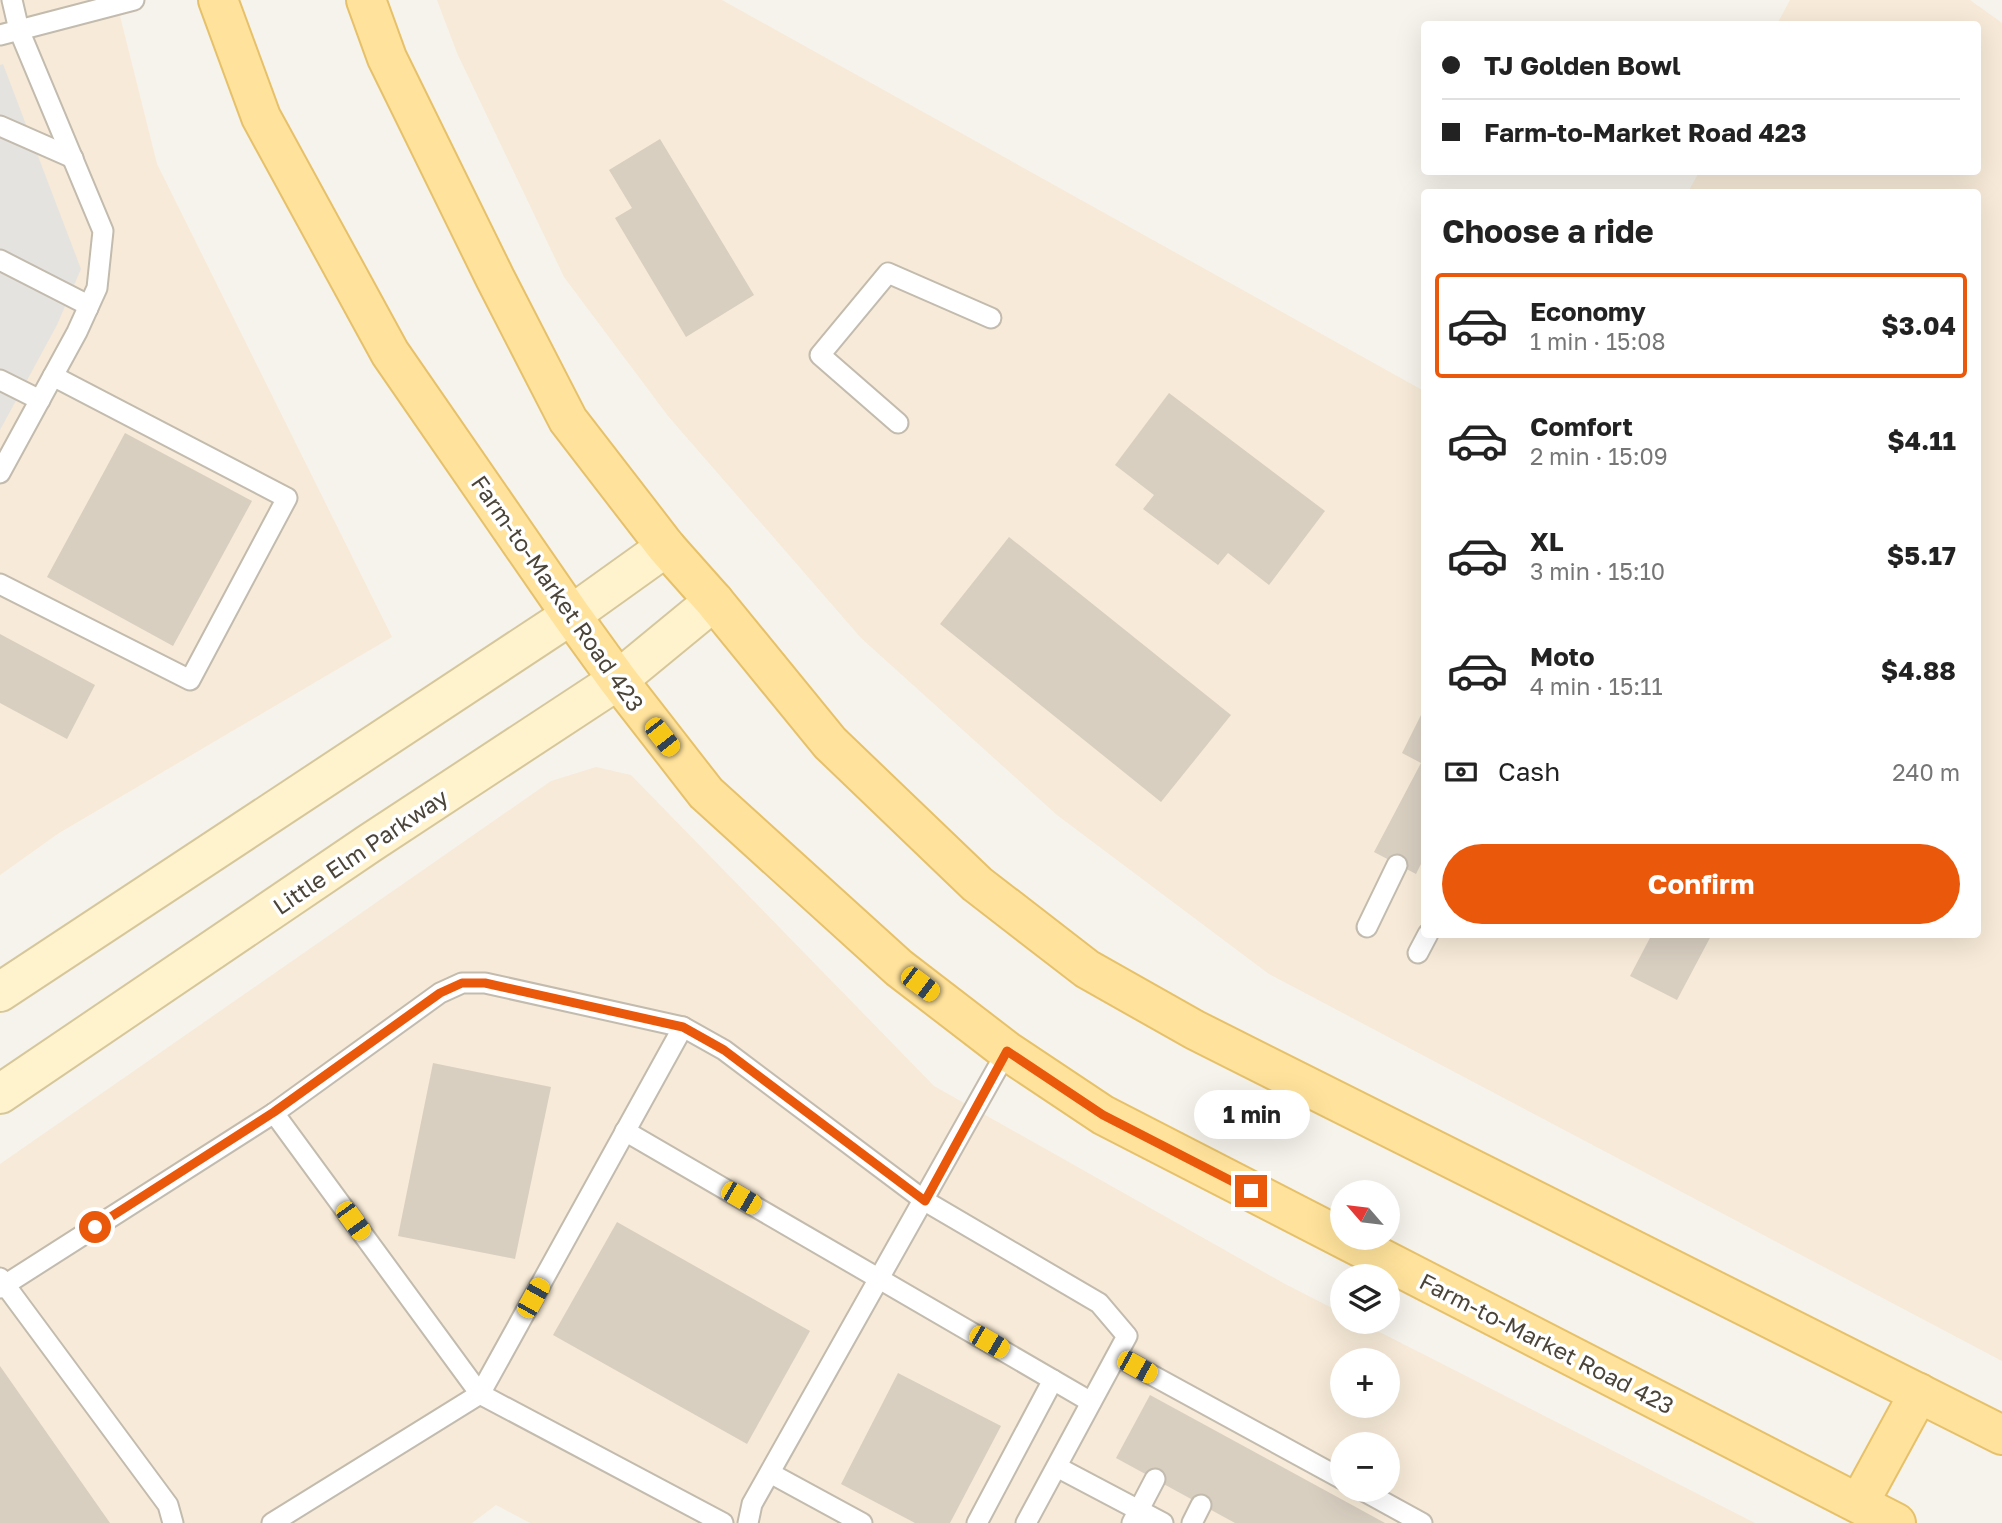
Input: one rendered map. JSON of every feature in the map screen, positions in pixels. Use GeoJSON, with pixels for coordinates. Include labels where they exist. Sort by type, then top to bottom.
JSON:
{"type":"FeatureCollection","features":[{"type":"Feature","properties":{"kind":"main road","name":"Farm-to-Market Road 423"},"geometry":{"type":"LineString","coordinates":[[218,0],[261,117],[390,353],[571,615],[706,793],[899,968],[1007,1051],[1103,1115],[1854,1513],[1896,1523]]}},
{"type":"Feature","properties":{"kind":"main road"},"geometry":{"type":"LineString","coordinates":[[366,0],[387,58],[568,420],[666,547],[714,601],[830,743],[977,884],[1087,969],[1195,1030],[2002,1434]]}},
{"type":"Feature","properties":{"kind":"main road"},"geometry":{"type":"LineString","coordinates":[[0,992],[571,615],[666,547]]}},
{"type":"Feature","properties":{"kind":"main road","name":"Little Elm Parkway"},"geometry":{"type":"LineString","coordinates":[[0,1094],[370,843],[618,680],[714,601]]}},
{"type":"Feature","properties":{"kind":"main road"},"geometry":{"type":"LineString","coordinates":[[1854,1513],[1919,1393]]}},
{"type":"Feature","properties":{"kind":"lane"},"geometry":{"type":"LineString","coordinates":[[0,473],[97,288],[103,231],[73,159],[9,32],[12,0]]}},
{"type":"Feature","properties":{"kind":"lane"},"geometry":{"type":"LineString","coordinates":[[9,32],[134,0]]}},
{"type":"Feature","properties":{"kind":"lane"},"geometry":{"type":"LineString","coordinates":[[0,126],[73,159]]}},
{"type":"Feature","properties":{"kind":"lane"},"geometry":{"type":"LineString","coordinates":[[0,260],[82,302],[88,308]]}},
{"type":"Feature","properties":{"kind":"lane"},"geometry":{"type":"LineString","coordinates":[[898,423],[820,355],[888,273],[991,318]]}},
{"type":"Feature","properties":{"kind":"lane"},"geometry":{"type":"LineString","coordinates":[[0,584],[191,680],[287,498],[53,376]]}},
{"type":"Feature","properties":{"kind":"lane"},"geometry":{"type":"LineString","coordinates":[[0,380],[40,400]]}},
{"type":"Feature","properties":{"kind":"lane"},"geometry":{"type":"LineString","coordinates":[[1367,927],[1397,865]]}},
{"type":"Feature","properties":{"kind":"lane"},"geometry":{"type":"LineString","coordinates":[[1418,953],[1427,938]]}},
{"type":"Feature","properties":{"kind":"lane"},"geometry":{"type":"LineString","coordinates":[[173,1523],[168,1505],[2,1284],[274,1112],[440,993],[462,983],[485,983],[683,1027],[724,1050],[925,1201],[1098,1303],[1127,1336],[1026,1523]]}},
{"type":"Feature","properties":{"kind":"lane"},"geometry":{"type":"LineString","coordinates":[[272,1523],[480,1394],[683,1027]]}},
{"type":"Feature","properties":{"kind":"lane"},"geometry":{"type":"LineString","coordinates":[[748,1523],[752,1504],[925,1201],[1007,1051]]}},
{"type":"Feature","properties":{"kind":"lane"},"geometry":{"type":"LineString","coordinates":[[274,1112],[480,1394],[723,1523]]}},
{"type":"Feature","properties":{"kind":"lane"},"geometry":{"type":"LineString","coordinates":[[625,1131],[1091,1402]]}},
{"type":"Feature","properties":{"kind":"lane"},"geometry":{"type":"LineString","coordinates":[[1117,1356],[1193,1408],[1330,1480]]}},
{"type":"Feature","properties":{"kind":"lane"},"geometry":{"type":"LineString","coordinates":[[977,1523],[1054,1380]]}},
{"type":"Feature","properties":{"kind":"lane"},"geometry":{"type":"LineString","coordinates":[[1057,1467],[1135,1517],[1163,1523]]}},
{"type":"Feature","properties":{"kind":"lane"},"geometry":{"type":"LineString","coordinates":[[770,1473],[862,1523]]}},
{"type":"Feature","properties":{"kind":"lane"},"geometry":{"type":"LineString","coordinates":[[1135,1517],[1155,1479]]}},
{"type":"Feature","properties":{"kind":"lane"},"geometry":{"type":"LineString","coordinates":[[1373,1502],[1416,1522]]}},
{"type":"Feature","properties":{"kind":"lane"},"geometry":{"type":"LineString","coordinates":[[1192,1523],[1201,1505]]}},
{"type":"Feature","properties":{"kind":"shaded area"},"geometry":{"type":"Polygon","coordinates":[[[0,0],[116,0],[157,164],[392,637],[59,833],[0,875],[0,0]]]}},
{"type":"Feature","properties":{"kind":"shaded area"},"geometry":{"type":"Polygon","coordinates":[[[437,0],[722,0],[1421,389],[1421,938],[1981,938],[1981,189],[1690,189],[1697,175],[1981,175],[1981,21],[1779,21],[1790,0],[1970,0],[2002,23],[2002,1361],[1269,974],[1057,815],[861,638],[668,416],[564,277],[457,53],[437,0]]]}},
{"type":"Feature","properties":{"kind":"shaded area"},"geometry":{"type":"Polygon","coordinates":[[[3,64],[81,269],[57,325],[0,430],[0,65],[3,64]]]}},
{"type":"Feature","properties":{"kind":"shaded area"},"geometry":{"type":"Polygon","coordinates":[[[596,767],[631,775],[934,1086],[1330,1307],[1330,1334],[1384,1334],[1755,1523],[530,1523],[496,1505],[472,1523],[0,1523],[0,1164],[551,781],[596,767]]]}},
{"type":"Feature","properties":{"kind":"building"},"geometry":{"type":"Polygon","coordinates":[[[660,139],[754,295],[686,337],[615,218],[632,208],[609,170],[660,139]]]}},
{"type":"Feature","properties":{"kind":"building"},"geometry":{"type":"Polygon","coordinates":[[[1169,393],[1325,511],[1269,585],[1228,553],[1218,565],[1143,509],[1154,495],[1115,465],[1169,393]]]}},
{"type":"Feature","properties":{"kind":"building"},"geometry":{"type":"Polygon","coordinates":[[[125,433],[252,501],[173,646],[47,577],[125,433]]]}},
{"type":"Feature","properties":{"kind":"building"},"geometry":{"type":"Polygon","coordinates":[[[1009,537],[1231,715],[1161,802],[940,624],[1009,537]]]}},
{"type":"Feature","properties":{"kind":"building"},"geometry":{"type":"Polygon","coordinates":[[[0,634],[95,685],[67,739],[0,703],[0,634]]]}},
{"type":"Feature","properties":{"kind":"building"},"geometry":{"type":"Polygon","coordinates":[[[1421,715],[1421,763],[1402,753],[1421,715]]]}},
{"type":"Feature","properties":{"kind":"building"},"geometry":{"type":"Polygon","coordinates":[[[1421,763],[1421,864],[1416,874],[1374,852],[1421,763]]]}},
{"type":"Feature","properties":{"kind":"building"},"geometry":{"type":"Polygon","coordinates":[[[1650,938],[1710,938],[1677,1000],[1630,976],[1650,938]]]}},
{"type":"Feature","properties":{"kind":"building"},"geometry":{"type":"Polygon","coordinates":[[[433,1063],[551,1087],[515,1259],[398,1236],[433,1063]]]}},
{"type":"Feature","properties":{"kind":"building"},"geometry":{"type":"Polygon","coordinates":[[[617,1222],[810,1331],[747,1444],[553,1335],[617,1222]]]}},
{"type":"Feature","properties":{"kind":"building"},"geometry":{"type":"Polygon","coordinates":[[[0,1366],[110,1523],[0,1523],[0,1366]]]}},
{"type":"Feature","properties":{"kind":"building"},"geometry":{"type":"Polygon","coordinates":[[[898,1373],[1001,1426],[950,1523],[915,1523],[841,1484],[898,1373]]]}},
{"type":"Feature","properties":{"kind":"building"},"geometry":{"type":"Polygon","coordinates":[[[1150,1395],[1330,1493],[1330,1502],[1346,1502],[1385,1523],[1235,1523],[1116,1458],[1150,1395]]]}},
{"type":"Feature","properties":{"kind":"route"},"geometry":{"type":"LineString","coordinates":[[95,1227],[274,1112],[440,993],[462,983],[485,983],[683,1027],[724,1050],[925,1201],[1007,1051],[1103,1115],[1251,1191]]}}]}
